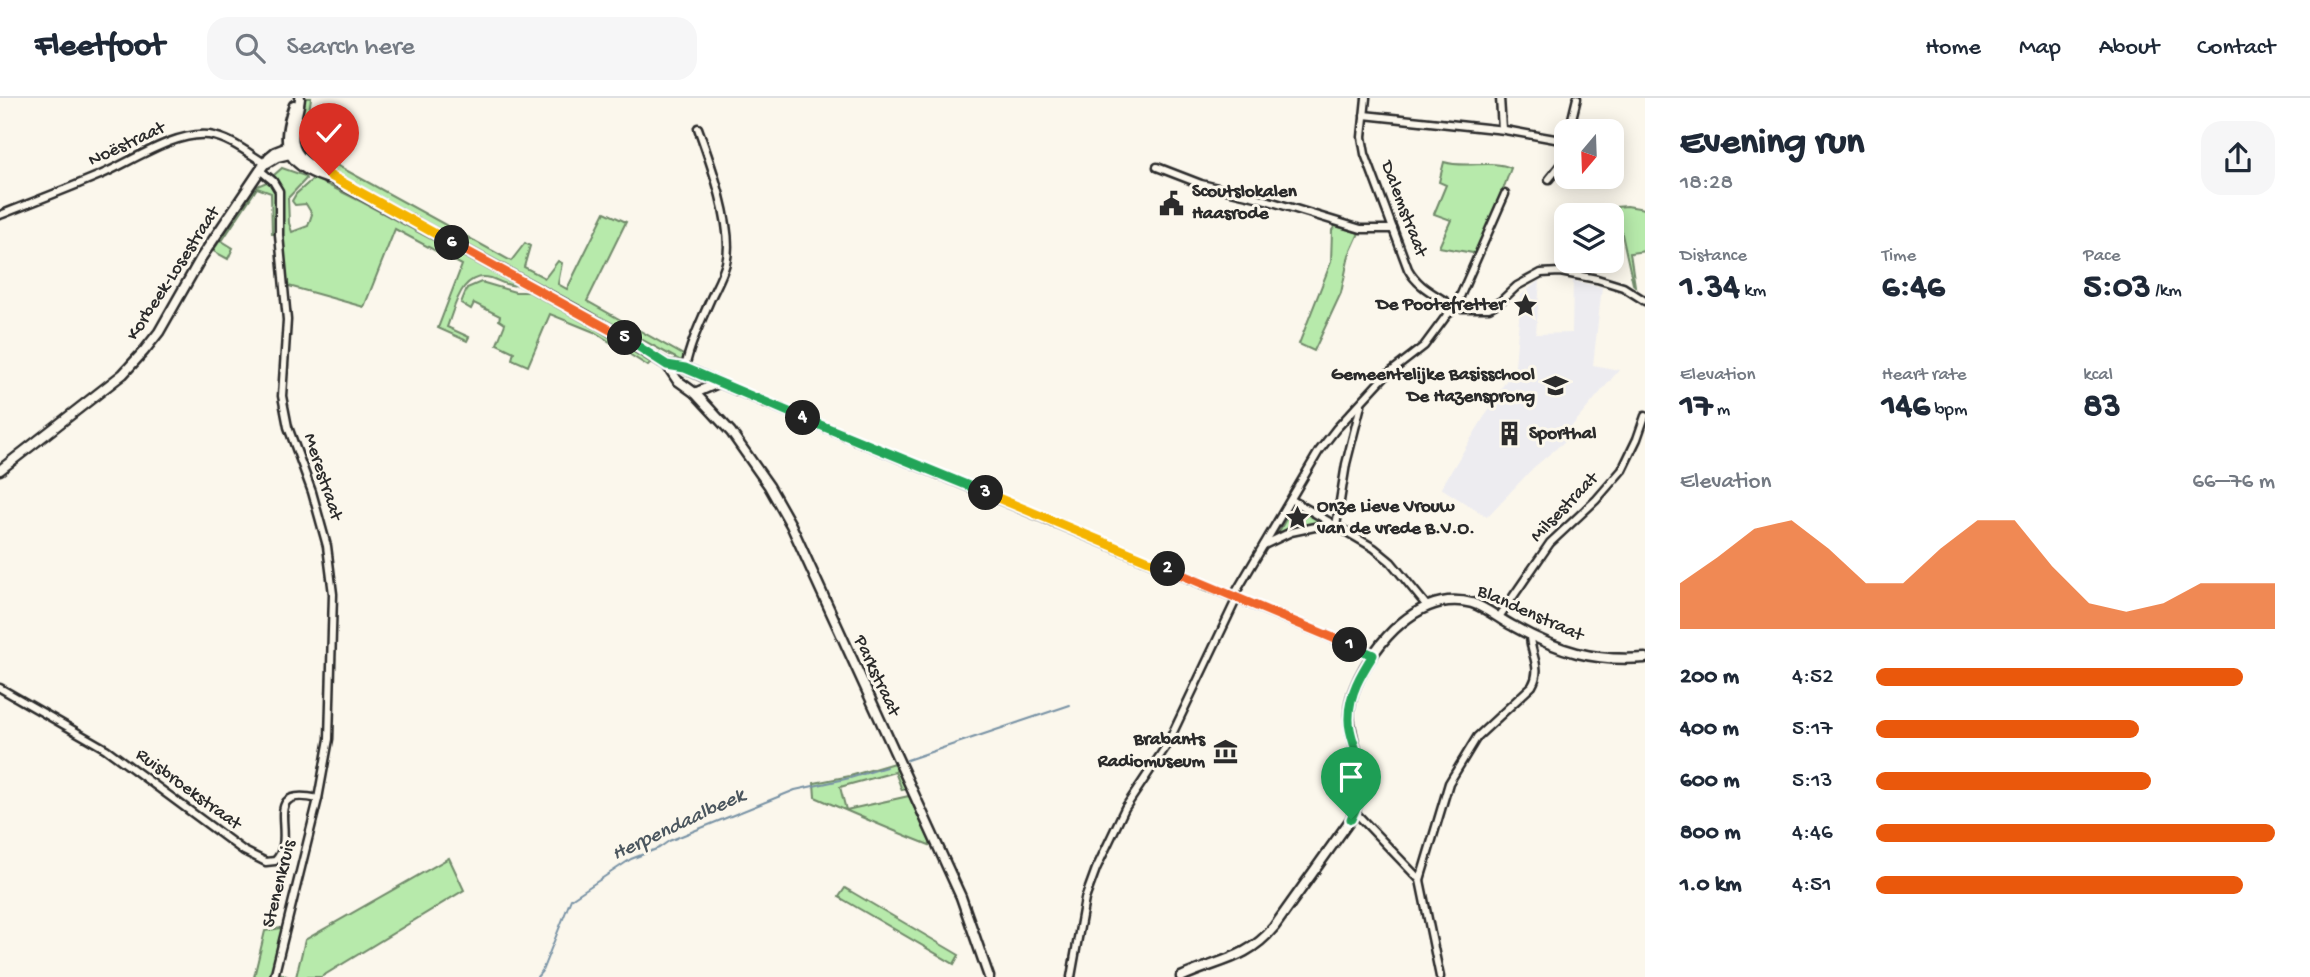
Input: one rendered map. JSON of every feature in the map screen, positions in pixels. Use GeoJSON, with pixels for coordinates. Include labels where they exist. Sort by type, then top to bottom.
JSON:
{"type":"FeatureCollection","features":[{"type":"Feature","properties":{"kind":"street"},"geometry":{"type":"LineString","coordinates":[[292,150],[299,98]]}},
{"type":"Feature","properties":{"kind":"street","name":"Dalemstraat"},"geometry":{"type":"LineString","coordinates":[[1366,98],[1362,137],[1366,154],[1414,279],[1424,289],[1455,308]]}},
{"type":"Feature","properties":{"kind":"street"},"geometry":{"type":"LineString","coordinates":[[1500,98],[1503,129]]}},
{"type":"Feature","properties":{"kind":"street"},"geometry":{"type":"LineString","coordinates":[[1572,119],[1577,98]]}},
{"type":"Feature","properties":{"kind":"street"},"geometry":{"type":"LineString","coordinates":[[1364,115],[1503,129],[1554,139]]}},
{"type":"Feature","properties":{"kind":"street"},"geometry":{"type":"LineString","coordinates":[[683,368],[728,253],[727,228],[698,128]]}},
{"type":"Feature","properties":{"kind":"street","name":"Noëstraat"},"geometry":{"type":"LineString","coordinates":[[0,215],[131,162],[183,137],[219,137],[263,167]]}},
{"type":"Feature","properties":{"kind":"street"},"geometry":{"type":"LineString","coordinates":[[263,167],[292,150]]}},
{"type":"Feature","properties":{"kind":"street"},"geometry":{"type":"LineString","coordinates":[[292,150],[335,180],[608,328],[667,365],[683,368],[1373,655]]}},
{"type":"Feature","properties":{"kind":"street","name":"Korbeek-Losestraat"},"geometry":{"type":"LineString","coordinates":[[0,470],[123,374],[144,351],[159,332],[201,258],[263,167]]}},
{"type":"Feature","properties":{"kind":"street","name":"Merestraat"},"geometry":{"type":"LineString","coordinates":[[263,167],[279,191],[279,235],[286,320],[282,396],[288,427],[320,518],[331,570],[333,635],[329,739],[317,799]]}},
{"type":"Feature","properties":{"kind":"street"},"geometry":{"type":"LineString","coordinates":[[1157,167],[1201,184],[1256,197],[1361,229],[1393,229]]}},
{"type":"Feature","properties":{"kind":"street"},"geometry":{"type":"LineString","coordinates":[[1549,179],[1554,173]]}},
{"type":"Feature","properties":{"kind":"street"},"geometry":{"type":"LineString","coordinates":[[1071,977],[1085,899],[1100,858],[1125,808],[1167,745],[1235,603],[1236,592],[1320,451],[1384,377],[1424,346],[1455,308],[1505,194]]}},
{"type":"Feature","properties":{"kind":"street"},"geometry":{"type":"LineString","coordinates":[[1455,308],[1489,308],[1517,286],[1541,273],[1560,272],[1623,287],[1645,301]]}},
{"type":"Feature","properties":{"kind":"street","name":"Parkstraat"},"geometry":{"type":"LineString","coordinates":[[667,365],[674,376],[701,390],[705,404],[755,464],[791,525],[952,878],[970,920],[989,977]]}},
{"type":"Feature","properties":{"kind":"street"},"geometry":{"type":"LineString","coordinates":[[674,376],[677,369],[683,368]]}},
{"type":"Feature","properties":{"kind":"street"},"geometry":{"type":"LineString","coordinates":[[701,390],[704,378]]}},
{"type":"Feature","properties":{"kind":"street"},"geometry":{"type":"LineString","coordinates":[[701,390],[718,383]]}},
{"type":"Feature","properties":{"kind":"street"},"geometry":{"type":"LineString","coordinates":[[1334,525],[1362,402]]}},
{"type":"Feature","properties":{"kind":"street","name":"Milsestraat"},"geometry":{"type":"LineString","coordinates":[[1499,617],[1550,543],[1596,500],[1622,470],[1645,416]]}},
{"type":"Feature","properties":{"kind":"street"},"geometry":{"type":"LineString","coordinates":[[1292,500],[1374,548],[1391,562],[1427,606]]}},
{"type":"Feature","properties":{"kind":"street"},"geometry":{"type":"LineString","coordinates":[[1264,545],[1291,532],[1334,525]]}},
{"type":"Feature","properties":{"kind":"street","name":"Blandenstraat"},"geometry":{"type":"LineString","coordinates":[[1181,977],[1238,956],[1261,941],[1275,927],[1314,874],[1354,812],[1360,794],[1361,777],[1350,729],[1350,705],[1356,685],[1373,655],[1401,624],[1427,606],[1463,602],[1484,607],[1530,635],[1592,658],[1623,661],[1645,659]]}},
{"type":"Feature","properties":{"kind":"street"},"geometry":{"type":"LineString","coordinates":[[1440,977],[1420,880],[1449,783],[1470,746],[1532,686],[1537,677],[1538,667],[1530,635]]}},
{"type":"Feature","properties":{"kind":"street","name":"Ruisbroekstraat"},"geometry":{"type":"LineString","coordinates":[[0,688],[106,749],[244,851],[266,862],[275,861],[281,856],[284,845],[283,813],[289,799],[294,796],[317,799]]}},
{"type":"Feature","properties":{"kind":"street","name":"Stenenkruis"},"geometry":{"type":"LineString","coordinates":[[274,977],[317,799]]}},
{"type":"Feature","properties":{"kind":"street"},"geometry":{"type":"LineString","coordinates":[[1354,812],[1420,880]]}},
{"type":"Feature","properties":{"kind":"shaded area","name":"Gemeentelijke Basisschool De Hazensprong"},"geometry":{"type":"Polygon","coordinates":[[[1540,280],[1536,334],[1572,333],[1573,281],[1602,287],[1593,365],[1619,370],[1572,426],[1564,442],[1533,468],[1487,517],[1441,488],[1515,366],[1521,295],[1540,280]]]}},
{"type":"Feature","properties":{"kind":"green space"},"geometry":{"type":"Polygon","coordinates":[[[305,98],[311,98],[305,139],[311,151],[511,261],[525,243],[530,246],[524,267],[545,278],[558,261],[562,263],[558,284],[567,289],[605,212],[626,222],[587,301],[685,356],[683,362],[312,160],[301,147],[299,132],[305,98]]]}},
{"type":"Feature","properties":{"kind":"green space"},"geometry":{"type":"Polygon","coordinates":[[[1444,162],[1461,165],[1495,164],[1511,168],[1479,254],[1439,247],[1451,220],[1434,214],[1446,185],[1439,182],[1444,162]]]}},
{"type":"Feature","properties":{"kind":"green space"},"geometry":{"type":"Polygon","coordinates":[[[282,168],[305,176],[306,179],[288,198],[292,232],[308,226],[312,214],[306,204],[295,205],[292,201],[314,178],[517,285],[491,278],[473,279],[461,292],[447,327],[469,337],[467,341],[438,328],[462,265],[395,229],[364,307],[285,285],[280,185],[273,176],[282,168]]]}},
{"type":"Feature","properties":{"kind":"green space"},"geometry":{"type":"Polygon","coordinates":[[[269,181],[276,199],[276,234],[272,234],[271,193],[257,188],[222,241],[233,248],[228,259],[213,251],[255,187],[269,181]]]}},
{"type":"Feature","properties":{"kind":"green space"},"geometry":{"type":"Polygon","coordinates":[[[1624,206],[1645,209],[1645,251],[1630,253],[1635,286],[1624,243],[1624,206]]]}},
{"type":"Feature","properties":{"kind":"green space"},"geometry":{"type":"Polygon","coordinates":[[[1335,226],[1359,233],[1349,255],[1341,293],[1314,351],[1299,344],[1331,262],[1332,230],[1335,226]]]}},
{"type":"Feature","properties":{"kind":"green space"},"geometry":{"type":"Polygon","coordinates":[[[481,282],[515,292],[529,292],[651,363],[648,366],[594,332],[550,314],[528,366],[512,359],[514,352],[497,344],[505,324],[499,320],[500,316],[474,303],[471,309],[461,303],[467,288],[481,282]]]}},
{"type":"Feature","properties":{"kind":"green space"},"geometry":{"type":"Polygon","coordinates":[[[1294,508],[1301,509],[1319,522],[1277,535],[1290,512],[1294,508]]]}},
{"type":"Feature","properties":{"kind":"green space"},"geometry":{"type":"Polygon","coordinates":[[[894,763],[906,789],[902,790],[895,772],[840,787],[846,810],[909,796],[932,846],[888,828],[815,797],[814,783],[894,763]]]}},
{"type":"Feature","properties":{"kind":"green space"},"geometry":{"type":"Polygon","coordinates":[[[449,858],[464,890],[321,977],[296,977],[305,940],[449,858]]]}},
{"type":"Feature","properties":{"kind":"green space"},"geometry":{"type":"Polygon","coordinates":[[[845,888],[959,955],[954,964],[839,897],[845,888]]]}},
{"type":"Feature","properties":{"kind":"green space"},"geometry":{"type":"Polygon","coordinates":[[[286,927],[275,971],[288,977],[254,977],[265,931],[286,927]]]}},
{"type":"Feature","properties":{"kind":"waterway","name":"Herpendaalbeek"},"geometry":{"type":"LineString","coordinates":[[907,760],[1070,705]]}},
{"type":"Feature","properties":{"kind":"waterway","name":"Herpendaalbeek"},"geometry":{"type":"LineString","coordinates":[[537,977],[542,971],[571,899],[631,859],[795,790],[886,767]]}},
{"type":"Feature","properties":{"kind":"place","name":"Scoutslokalen Haasrode"},"geometry":{"type":"Point","coordinates":[1172,203]}},
{"type":"Feature","properties":{"kind":"place","name":"De Pootefretter"},"geometry":{"type":"Point","coordinates":[1525,305]}},
{"type":"Feature","properties":{"kind":"place","name":"Gemeentelijke Basisschool De Hazensprong"},"geometry":{"type":"Point","coordinates":[1555,386]}},
{"type":"Feature","properties":{"kind":"place","name":"Sporthal"},"geometry":{"type":"Point","coordinates":[1509,434]}},
{"type":"Feature","properties":{"kind":"place","name":"Onze Lieve Vrouw van de vrede B.V.O."},"geometry":{"type":"Point","coordinates":[1297,518]}},
{"type":"Feature","properties":{"kind":"place","name":"Brabants Radiomuseum"},"geometry":{"type":"Point","coordinates":[1225,751]}},
{"type":"Feature","properties":{"kind":"route"},"geometry":{"type":"LineString","coordinates":[[329,175],[608,328],[667,365],[685,368],[724,384],[1373,655],[1356,685],[1350,705],[1350,729],[1361,777],[1360,794],[1351,819]]}}]}
